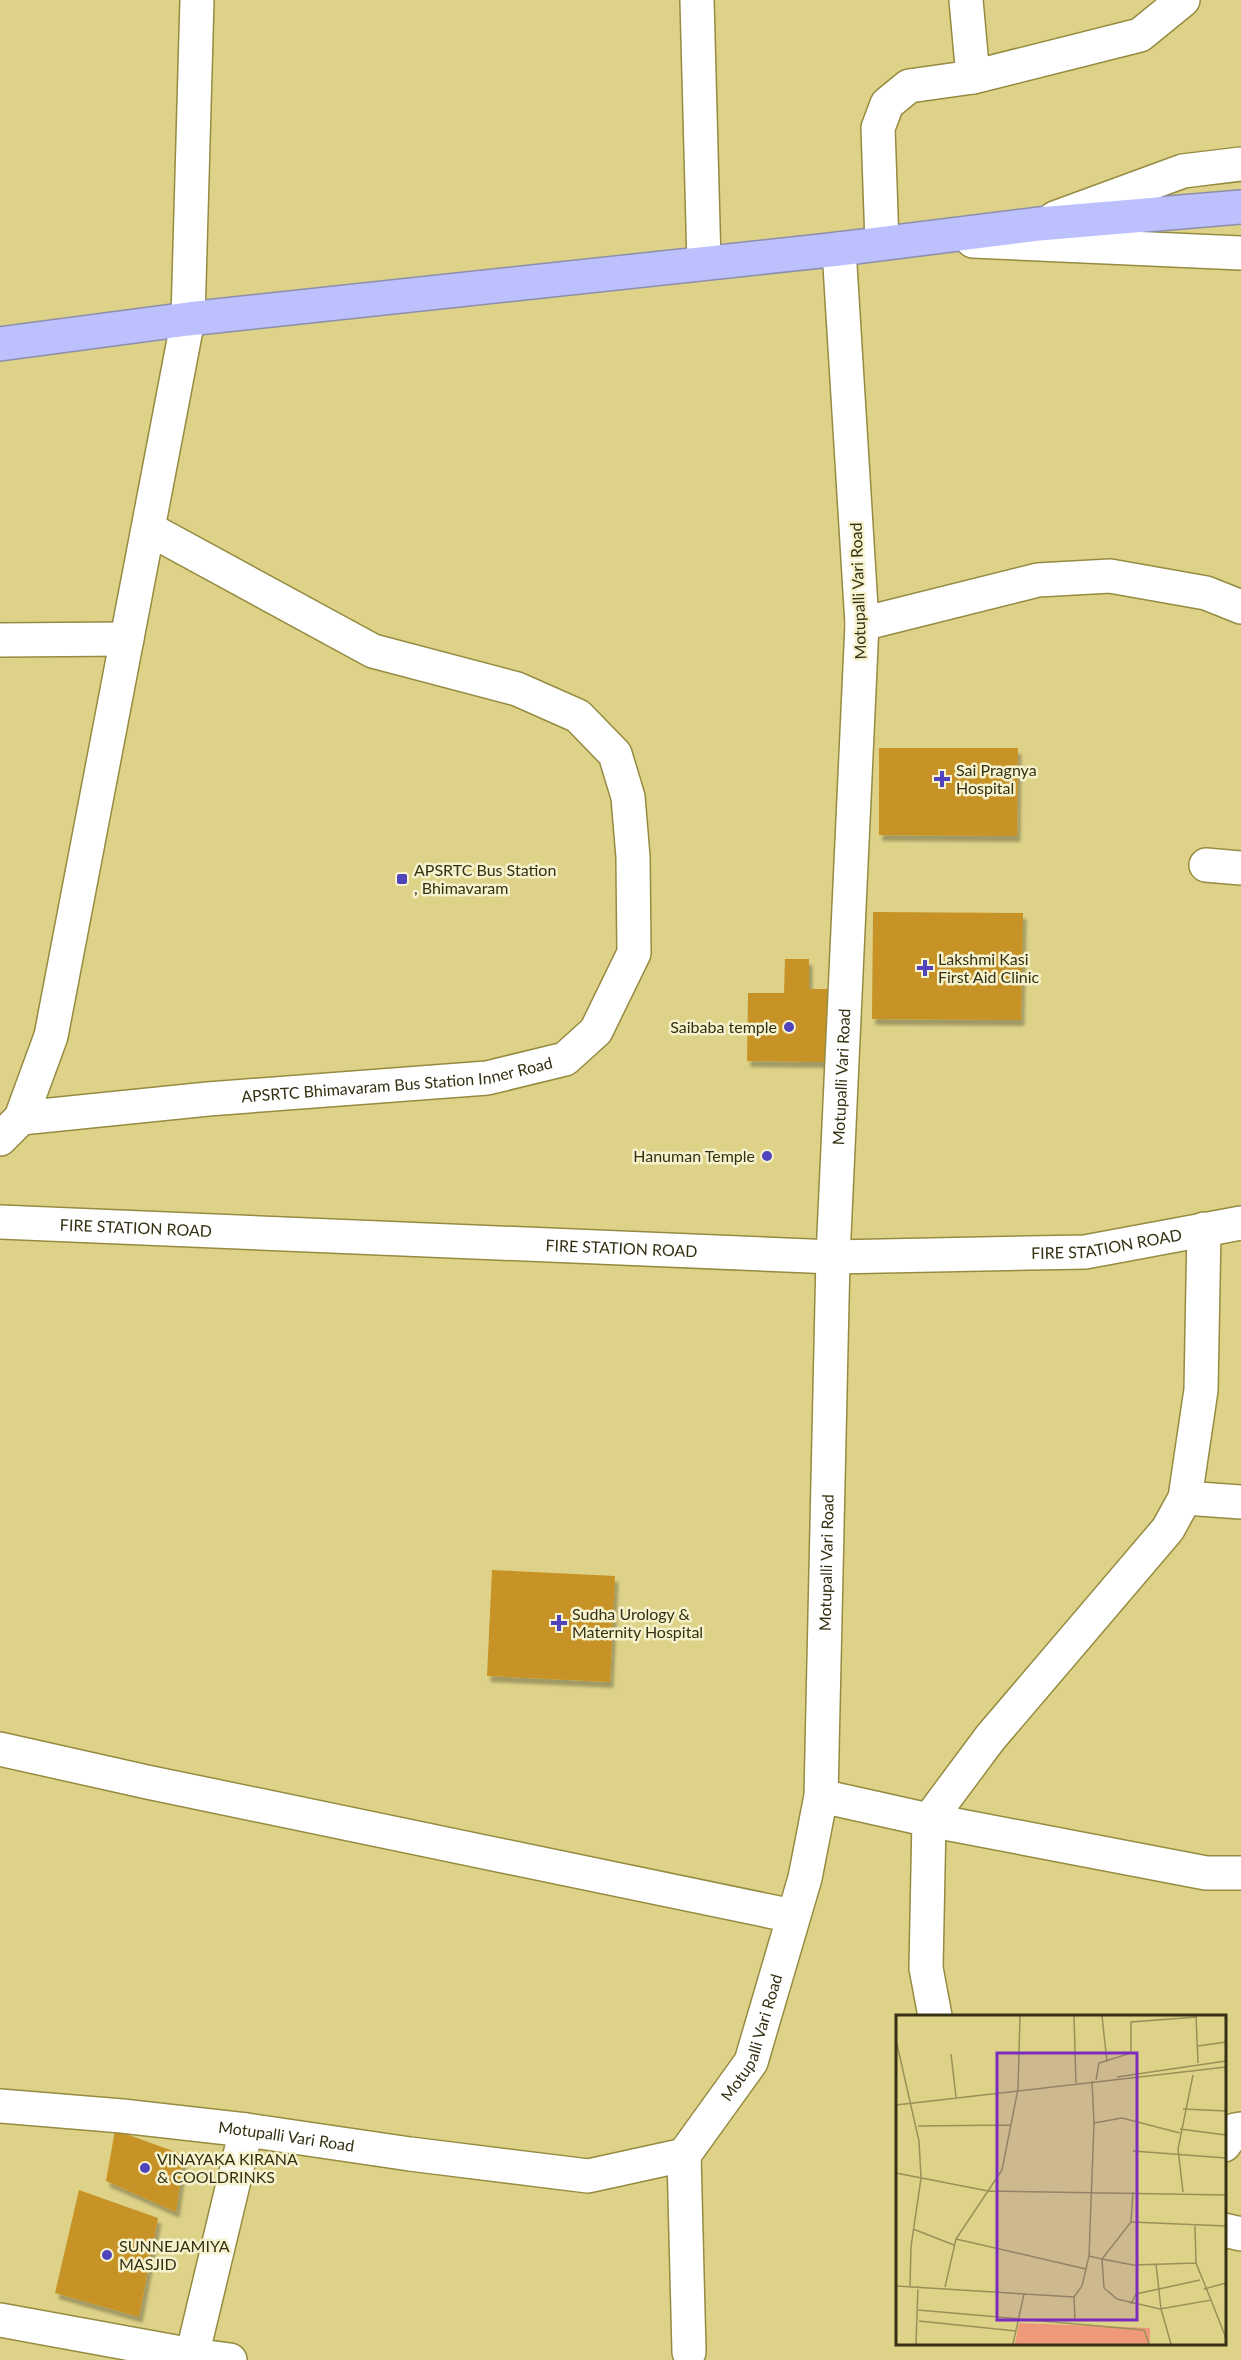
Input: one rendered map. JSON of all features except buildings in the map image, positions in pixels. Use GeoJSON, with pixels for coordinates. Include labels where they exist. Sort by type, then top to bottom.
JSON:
{"type":"FeatureCollection","features":[{"type":"Feature","properties":{"kind":"highway"},"geometry":{"type":"LineString","coordinates":[[0,344],[188,319],[839,249],[1039,224],[1240,207]]}},
{"type":"Feature","properties":{"kind":"street"},"geometry":{"type":"LineString","coordinates":[[11,1128],[51,1036],[188,319],[197,0]]}},
{"type":"Feature","properties":{"kind":"street"},"geometry":{"type":"LineString","coordinates":[[697,0],[704,263]]}},
{"type":"Feature","properties":{"kind":"street"},"geometry":{"type":"LineString","coordinates":[[966,0],[973,77]]}},
{"type":"Feature","properties":{"kind":"street"},"geometry":{"type":"LineString","coordinates":[[882,243],[878,128],[887,104],[909,86],[973,77],[1140,34],[1183,0]]}},
{"type":"Feature","properties":{"kind":"street"},"geometry":{"type":"LineString","coordinates":[[1039,224],[1183,171],[1241,164]]}},
{"type":"Feature","properties":{"kind":"street"},"geometry":{"type":"LineString","coordinates":[[918,239],[1241,252]]}},
{"type":"Feature","properties":{"kind":"street","name":"Motupalli Vari Road"},"geometry":{"type":"LineString","coordinates":[[0,2106],[122,2116],[246,2130],[410,2154],[588,2176],[684,2155],[751,2062],[804,1878],[821,1797],[833,1257],[862,624],[839,249]]}},
{"type":"Feature","properties":{"kind":"street","name":"APSRTC Bhimavaram Bus Station Inner Road"},"geometry":{"type":"LineString","coordinates":[[11,1128],[208,1099],[487,1078],[565,1059],[596,1031],[634,953],[633,857],[628,797],[615,754],[578,716],[517,689],[373,651],[148,529]]}},
{"type":"Feature","properties":{"kind":"street"},"geometry":{"type":"LineString","coordinates":[[862,624],[1038,580],[1110,576],[1206,592],[1241,607]]}},
{"type":"Feature","properties":{"kind":"street"},"geometry":{"type":"LineString","coordinates":[[0,640],[127,639]]}},
{"type":"Feature","properties":{"kind":"street"},"geometry":{"type":"LineString","coordinates":[[1206,865],[1241,868]]}},
{"type":"Feature","properties":{"kind":"street","name":"FIRE STATION ROAD"},"geometry":{"type":"LineString","coordinates":[[0,1222],[833,1257],[1085,1252],[1241,1223]]}},
{"type":"Feature","properties":{"kind":"street"},"geometry":{"type":"LineString","coordinates":[[935,2015],[926,1968],[929,1820],[990,1738],[1168,1529],[1185,1498],[1201,1390],[1204,1229]]}},
{"type":"Feature","properties":{"kind":"street"},"geometry":{"type":"LineString","coordinates":[[1185,1498],[1241,1502]]}},
{"type":"Feature","properties":{"kind":"street"},"geometry":{"type":"LineString","coordinates":[[0,1749],[147,1782],[793,1916]]}},
{"type":"Feature","properties":{"kind":"street"},"geometry":{"type":"LineString","coordinates":[[821,1797],[1206,1873],[1241,1873]]}},
{"type":"Feature","properties":{"kind":"street"},"geometry":{"type":"LineString","coordinates":[[1226,2142],[1235,2130],[1241,2129]]}},
{"type":"Feature","properties":{"kind":"street"},"geometry":{"type":"LineString","coordinates":[[192,2358],[246,2130]]}},
{"type":"Feature","properties":{"kind":"street"},"geometry":{"type":"LineString","coordinates":[[684,2155],[689,2352]]}},
{"type":"Feature","properties":{"kind":"street"},"geometry":{"type":"LineString","coordinates":[[1226,2230],[1241,2234]]}},
{"type":"Feature","properties":{"kind":"street"},"geometry":{"type":"LineString","coordinates":[[0,2320],[192,2358],[230,2360]]}},
{"type":"Feature","properties":{"kind":"place","name":"Sai Pragnya Hospital"},"geometry":{"type":"Point","coordinates":[942,779]}},
{"type":"Feature","properties":{"kind":"place","name":"APSRTC Bus Station , Bhimavaram"},"geometry":{"type":"Point","coordinates":[402,879]}},
{"type":"Feature","properties":{"kind":"place","name":"Lakshmi Kasi First Aid Clinic"},"geometry":{"type":"Point","coordinates":[925,968]}},
{"type":"Feature","properties":{"kind":"place","name":"Saibaba temple"},"geometry":{"type":"Point","coordinates":[789,1027]}},
{"type":"Feature","properties":{"kind":"place","name":"Hanuman Temple"},"geometry":{"type":"Point","coordinates":[767,1156]}},
{"type":"Feature","properties":{"kind":"place","name":"Sudha Urology & Maternity Hospital"},"geometry":{"type":"Point","coordinates":[559,1623]}},
{"type":"Feature","properties":{"kind":"place","name":"VINAYAKA KIRANA & COOLDRINKS"},"geometry":{"type":"Point","coordinates":[145,2168]}},
{"type":"Feature","properties":{"kind":"place","name":"SUNNEJAMIYA MASJID"},"geometry":{"type":"Point","coordinates":[107,2255]}}]}
